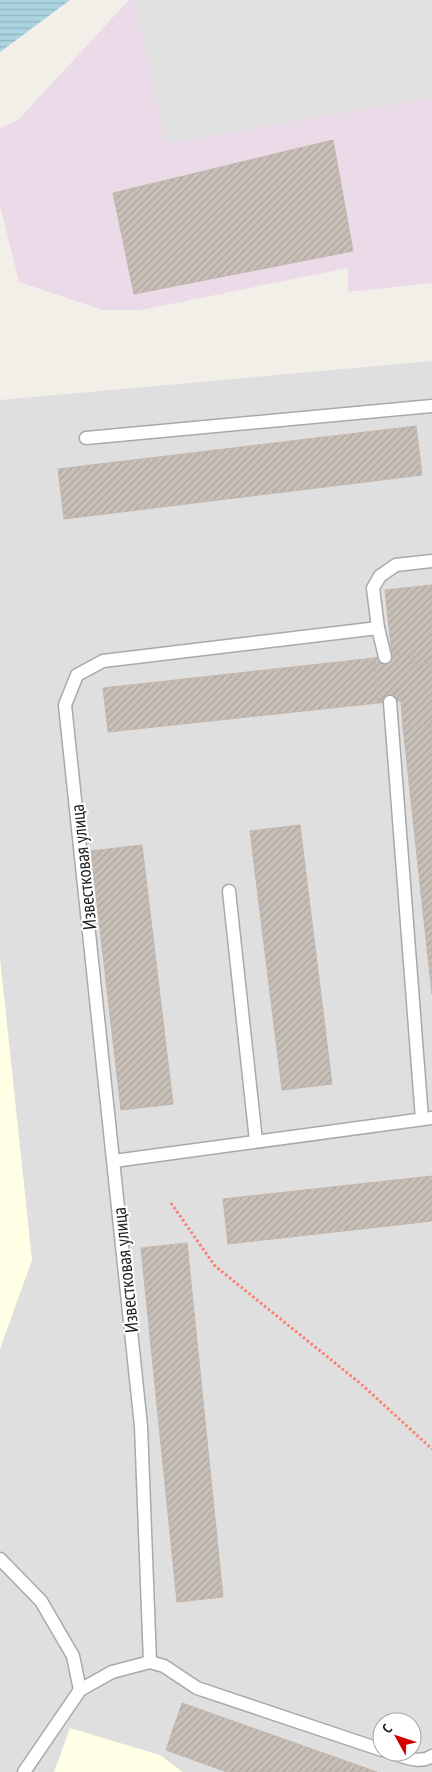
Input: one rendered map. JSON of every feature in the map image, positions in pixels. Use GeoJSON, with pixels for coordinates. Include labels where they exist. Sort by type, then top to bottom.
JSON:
{"type":"FeatureCollection","features":[{"type":"Feature","properties":{"kind":"lane"},"geometry":{"type":"LineString","coordinates":[[86,438],[432,406]]}},
{"type":"Feature","properties":{"kind":"lane"},"geometry":{"type":"LineString","coordinates":[[385,657],[378,628],[373,588],[380,576],[396,565],[432,561]]}},
{"type":"Feature","properties":{"kind":"lane","name":"Известковая улица"},"geometry":{"type":"LineString","coordinates":[[150,1662],[141,1426],[65,705],[77,675],[103,661],[378,628]]}},
{"type":"Feature","properties":{"kind":"lane"},"geometry":{"type":"LineString","coordinates":[[114,1161],[427,1118],[390,702]]}},
{"type":"Feature","properties":{"kind":"lane"},"geometry":{"type":"LineString","coordinates":[[228,891],[256,1141]]}},
{"type":"Feature","properties":{"kind":"lane"},"geometry":{"type":"LineString","coordinates":[[0,1559],[41,1601],[73,1656],[80,1690]]}},
{"type":"Feature","properties":{"kind":"lane"},"geometry":{"type":"LineString","coordinates":[[24,1772],[80,1690],[112,1672],[150,1662],[164,1666],[197,1688],[372,1747]]}},
{"type":"Feature","properties":{"kind":"path"},"geometry":{"type":"LineString","coordinates":[[171,1203],[215,1266],[361,1384],[432,1449]]}},
{"type":"Feature","properties":{"kind":"shaded area"},"geometry":{"type":"Polygon","coordinates":[[[129,0],[135,0],[166,142],[432,98],[432,283],[348,292],[348,268],[141,310],[103,310],[19,282],[0,206],[0,128],[18,120],[129,0]]]}},
{"type":"Feature","properties":{"kind":"shaded area"},"geometry":{"type":"Polygon","coordinates":[[[135,0],[432,0],[432,98],[166,143],[135,0]]]}},
{"type":"Feature","properties":{"kind":"shaded area"},"geometry":{"type":"Polygon","coordinates":[[[432,361],[432,1772],[0,1772],[0,400],[432,361]]]}},
{"type":"Feature","properties":{"kind":"shaded area"},"geometry":{"type":"Polygon","coordinates":[[[0,958],[32,1260],[0,1349],[0,958]]]}},
{"type":"Feature","properties":{"kind":"shaded area"},"geometry":{"type":"Polygon","coordinates":[[[70,1728],[160,1755],[183,1772],[54,1772],[70,1728]]]}},
{"type":"Feature","properties":{"kind":"water"},"geometry":{"type":"Polygon","coordinates":[[[0,0],[70,0],[0,52],[0,0]]]}},
{"type":"Feature","properties":{"kind":"building"},"geometry":{"type":"Polygon","coordinates":[[[333,140],[353,251],[134,294],[113,193],[333,140]]]}},
{"type":"Feature","properties":{"kind":"building"},"geometry":{"type":"Polygon","coordinates":[[[416,426],[422,475],[64,519],[58,469],[416,426]]]}},
{"type":"Feature","properties":{"kind":"building"},"geometry":{"type":"Polygon","coordinates":[[[432,585],[432,663],[414,665],[413,654],[392,656],[385,590],[432,585]]]}},
{"type":"Feature","properties":{"kind":"building"},"geometry":{"type":"Polygon","coordinates":[[[413,654],[414,665],[432,663],[432,724],[403,727],[401,701],[378,703],[374,658],[413,654]]]}},
{"type":"Feature","properties":{"kind":"building"},"geometry":{"type":"Polygon","coordinates":[[[374,658],[378,703],[108,732],[103,688],[374,658]]]}},
{"type":"Feature","properties":{"kind":"building"},"geometry":{"type":"Polygon","coordinates":[[[432,724],[432,994],[403,727],[432,724]]]}},
{"type":"Feature","properties":{"kind":"building"},"geometry":{"type":"Polygon","coordinates":[[[300,825],[332,1084],[282,1090],[250,831],[300,825]]]}},
{"type":"Feature","properties":{"kind":"building"},"geometry":{"type":"Polygon","coordinates":[[[142,845],[173,1104],[121,1110],[91,851],[142,845]]]}},
{"type":"Feature","properties":{"kind":"building"},"geometry":{"type":"Polygon","coordinates":[[[432,1176],[432,1221],[228,1244],[223,1199],[432,1176]]]}},
{"type":"Feature","properties":{"kind":"building"},"geometry":{"type":"Polygon","coordinates":[[[187,1243],[223,1597],[177,1602],[141,1248],[187,1243]]]}},
{"type":"Feature","properties":{"kind":"building"},"geometry":{"type":"Polygon","coordinates":[[[182,1703],[377,1772],[227,1772],[166,1750],[182,1703]]]}}]}
